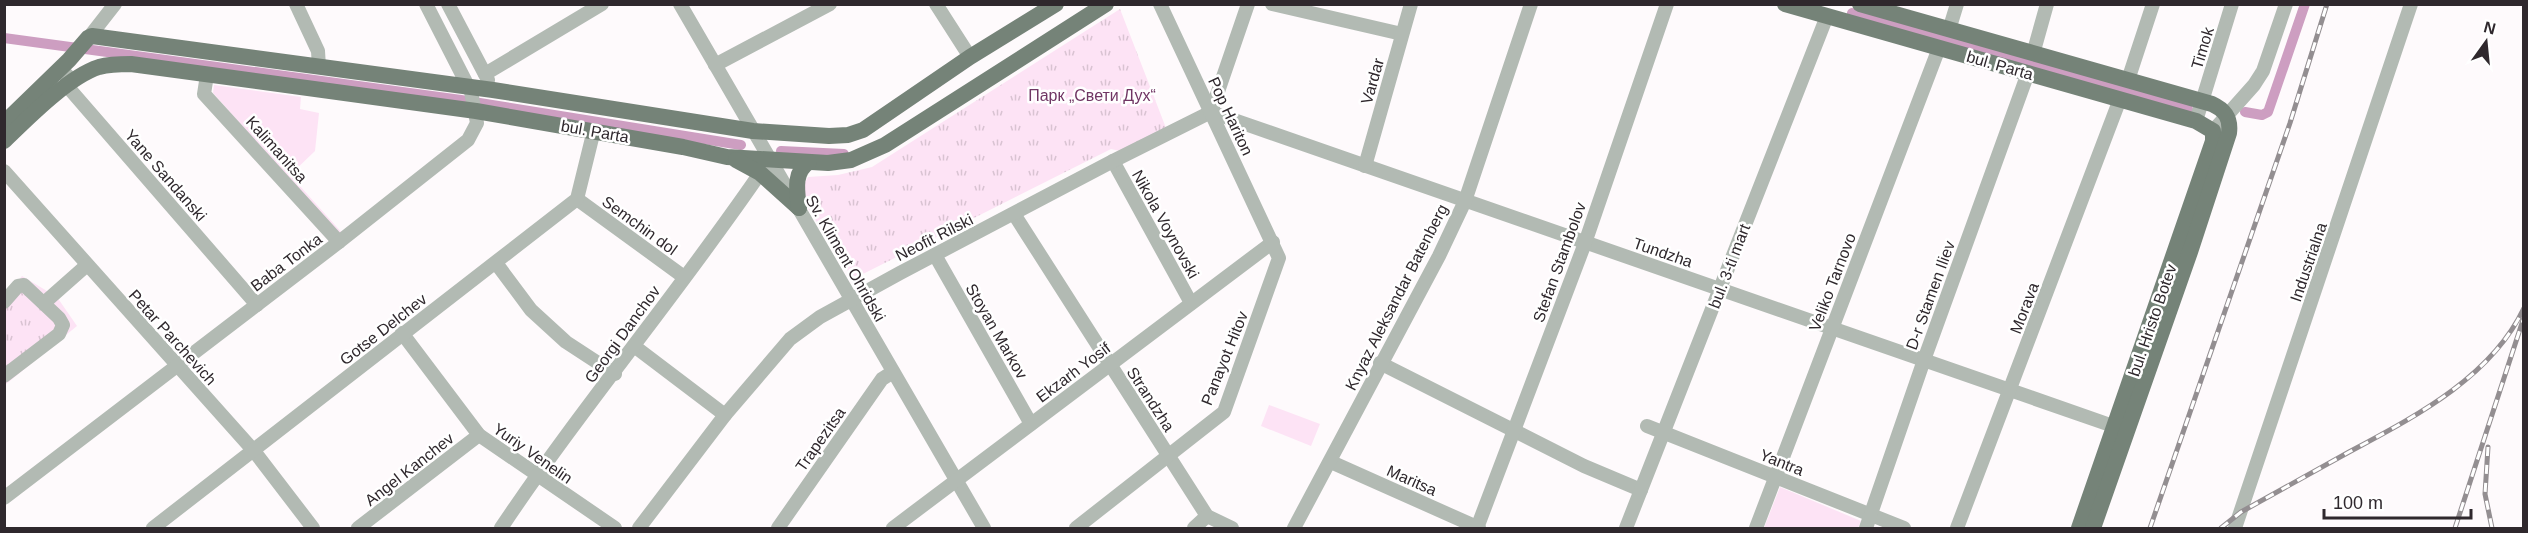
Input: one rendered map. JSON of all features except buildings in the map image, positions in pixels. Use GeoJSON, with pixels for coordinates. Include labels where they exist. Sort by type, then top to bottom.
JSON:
{"type":"FeatureCollection","features":[{"type":"Feature","properties":{"kind":"main road","name":"bul. Parta"},"geometry":{"type":"LineString","coordinates":[[4,141],[68,86],[92,70],[119,64],[207,75],[472,99],[493,90],[753,131],[848,135],[863,130],[969,57],[1056,4]]}},
{"type":"Feature","properties":{"kind":"main road"},"geometry":{"type":"LineString","coordinates":[[765,166],[851,160],[885,146],[1106,4]]}},
{"type":"Feature","properties":{"kind":"main road","name":"bul. Parta"},"geometry":{"type":"LineString","coordinates":[[1785,4],[1829,10],[1939,48],[2196,121],[2213,131]]}},
{"type":"Feature","properties":{"kind":"main road","name":"bul. Parta"},"geometry":{"type":"LineString","coordinates":[[1860,4],[2202,101],[2218,107],[2227,115]]}},
{"type":"Feature","properties":{"kind":"main road"},"geometry":{"type":"LineString","coordinates":[[4,123],[88,38]]}},
{"type":"Feature","properties":{"kind":"main road","name":"bul. Parta"},"geometry":{"type":"LineString","coordinates":[[88,38],[319,67],[472,99],[594,130],[765,166]]}},
{"type":"Feature","properties":{"kind":"main road"},"geometry":{"type":"LineString","coordinates":[[52,98],[71,57]]}},
{"type":"Feature","properties":{"kind":"main road","name":"bul. Hristo Botev"},"geometry":{"type":"LineString","coordinates":[[2094,528],[2226,144],[2230,127],[2227,115]]}},
{"type":"Feature","properties":{"kind":"main road","name":"bul. Hristo Botev"},"geometry":{"type":"LineString","coordinates":[[2079,528],[2110,425],[2213,141],[2213,131]]}},
{"type":"Feature","properties":{"kind":"main road"},"geometry":{"type":"LineString","coordinates":[[798,208],[798,175],[804,165],[809,162]]}},
{"type":"Feature","properties":{"kind":"main road"},"geometry":{"type":"LineString","coordinates":[[765,166],[798,208]]}},
{"type":"Feature","properties":{"kind":"street"},"geometry":{"type":"LineString","coordinates":[[88,38],[115,4]]}},
{"type":"Feature","properties":{"kind":"street"},"geometry":{"type":"LineString","coordinates":[[296,4],[318,51],[319,67]]}},
{"type":"Feature","properties":{"kind":"street"},"geometry":{"type":"LineString","coordinates":[[426,4],[472,99]]}},
{"type":"Feature","properties":{"kind":"street"},"geometry":{"type":"LineString","coordinates":[[448,4],[493,90]]}},
{"type":"Feature","properties":{"kind":"street"},"geometry":{"type":"LineString","coordinates":[[485,74],[602,4]]}},
{"type":"Feature","properties":{"kind":"street"},"geometry":{"type":"LineString","coordinates":[[680,4],[753,131],[765,166]]}},
{"type":"Feature","properties":{"kind":"street"},"geometry":{"type":"LineString","coordinates":[[716,65],[831,4]]}},
{"type":"Feature","properties":{"kind":"street"},"geometry":{"type":"LineString","coordinates":[[936,4],[969,57]]}},
{"type":"Feature","properties":{"kind":"street","name":"Pop Hariton"},"geometry":{"type":"LineString","coordinates":[[1160,4],[1272,242]]}},
{"type":"Feature","properties":{"kind":"street"},"geometry":{"type":"LineString","coordinates":[[1211,112],[1248,4]]}},
{"type":"Feature","properties":{"kind":"street"},"geometry":{"type":"LineString","coordinates":[[1272,4],[1402,34]]}},
{"type":"Feature","properties":{"kind":"street","name":"Vardar"},"geometry":{"type":"LineString","coordinates":[[1365,166],[1411,4]]}},
{"type":"Feature","properties":{"kind":"street","name":"Knyaz Aleksandar Batenberg"},"geometry":{"type":"LineString","coordinates":[[1294,528],[1439,256],[1465,201],[1531,4]]}},
{"type":"Feature","properties":{"kind":"street","name":"Stefan Stambolov"},"geometry":{"type":"LineString","coordinates":[[1478,528],[1585,243],[1667,4]]}},
{"type":"Feature","properties":{"kind":"street"},"geometry":{"type":"LineString","coordinates":[[1949,30],[1957,4]]}},
{"type":"Feature","properties":{"kind":"street"},"geometry":{"type":"LineString","coordinates":[[2033,54],[2047,4]]}},
{"type":"Feature","properties":{"kind":"street"},"geometry":{"type":"LineString","coordinates":[[2128,80],[2153,4]]}},
{"type":"Feature","properties":{"kind":"street","name":"Timok"},"geometry":{"type":"LineString","coordinates":[[2196,121],[2232,4]]}},
{"type":"Feature","properties":{"kind":"street","name":"bul. Hristo Botev"},"geometry":{"type":"LineString","coordinates":[[2213,131],[2254,85],[2263,71],[2286,4]]}},
{"type":"Feature","properties":{"kind":"street","name":"Industrialna"},"geometry":{"type":"LineString","coordinates":[[2235,528],[2411,4]]}},
{"type":"Feature","properties":{"kind":"street","name":"bul. 3-ti mart"},"geometry":{"type":"LineString","coordinates":[[1626,528],[1829,10]]}},
{"type":"Feature","properties":{"kind":"street","name":"Veliko Tarnovo"},"geometry":{"type":"LineString","coordinates":[[1756,528],[1777,478],[1939,48]]}},
{"type":"Feature","properties":{"kind":"street"},"geometry":{"type":"LineString","coordinates":[[68,86],[71,57]]}},
{"type":"Feature","properties":{"kind":"street","name":"D-r Stamen Iliev"},"geometry":{"type":"LineString","coordinates":[[1869,522],[1924,360],[2028,73]]}},
{"type":"Feature","properties":{"kind":"street","name":"Kalimanitsa"},"geometry":{"type":"LineString","coordinates":[[207,75],[204,94],[339,242]]}},
{"type":"Feature","properties":{"kind":"street","name":"Yane Sandanski"},"geometry":{"type":"LineString","coordinates":[[68,86],[257,305]]}},
{"type":"Feature","properties":{"kind":"street","name":"Baba Tonka"},"geometry":{"type":"LineString","coordinates":[[4,498],[339,242],[468,140],[477,123],[472,99]]}},
{"type":"Feature","properties":{"kind":"street","name":"Morava"},"geometry":{"type":"LineString","coordinates":[[1957,528],[2120,99]]}},
{"type":"Feature","properties":{"kind":"street","name":"Neofit Rilski"},"geometry":{"type":"LineString","coordinates":[[639,528],[725,416],[790,339],[820,317],[1113,161],[1211,112]]}},
{"type":"Feature","properties":{"kind":"street","name":"Tundzha"},"geometry":{"type":"LineString","coordinates":[[1211,112],[2110,425]]}},
{"type":"Feature","properties":{"kind":"street"},"geometry":{"type":"LineString","coordinates":[[577,199],[594,130]]}},
{"type":"Feature","properties":{"kind":"street","name":"Nikola Voynovski"},"geometry":{"type":"LineString","coordinates":[[1113,161],[1191,303]]}},
{"type":"Feature","properties":{"kind":"street","name":"Georgi Danchov"},"geometry":{"type":"LineString","coordinates":[[501,528],[536,475],[615,374],[765,166]]}},
{"type":"Feature","properties":{"kind":"street","name":"Petar Parchevich"},"geometry":{"type":"LineString","coordinates":[[4,171],[254,451],[313,528]]}},
{"type":"Feature","properties":{"kind":"street","name":"Gotse Delchev"},"geometry":{"type":"LineString","coordinates":[[153,528],[577,199]]}},
{"type":"Feature","properties":{"kind":"street","name":"Semchin dol"},"geometry":{"type":"LineString","coordinates":[[577,199],[684,277]]}},
{"type":"Feature","properties":{"kind":"street","name":"Sv. Kliment Ohridski"},"geometry":{"type":"LineString","coordinates":[[798,208],[984,528]]}},
{"type":"Feature","properties":{"kind":"street","name":"Strandzha"},"geometry":{"type":"LineString","coordinates":[[1014,214],[1207,516]]}},
{"type":"Feature","properties":{"kind":"street","name":"Ekzarh Yosif"},"geometry":{"type":"LineString","coordinates":[[893,528],[1272,242]]}},
{"type":"Feature","properties":{"kind":"street","name":"Panayot Hitov"},"geometry":{"type":"LineString","coordinates":[[1076,528],[1224,412],[1278,262],[1279,258],[1272,242]]}},
{"type":"Feature","properties":{"kind":"street","name":"Stoyan Markov"},"geometry":{"type":"LineString","coordinates":[[935,255],[1031,424]]}},
{"type":"Feature","properties":{"kind":"street"},"geometry":{"type":"LineString","coordinates":[[496,263],[531,310],[566,342],[615,374]]}},
{"type":"Feature","properties":{"kind":"street"},"geometry":{"type":"LineString","coordinates":[[44,303],[87,265]]}},
{"type":"Feature","properties":{"kind":"street"},"geometry":{"type":"LineString","coordinates":[[4,302],[21,285],[28,288],[62,322],[61,332],[4,376]]}},
{"type":"Feature","properties":{"kind":"street","name":"Yuriy Venelin"},"geometry":{"type":"LineString","coordinates":[[402,333],[479,435],[615,528]]}},
{"type":"Feature","properties":{"kind":"street"},"geometry":{"type":"LineString","coordinates":[[634,346],[725,416]]}},
{"type":"Feature","properties":{"kind":"street"},"geometry":{"type":"LineString","coordinates":[[1380,363],[1584,466],[1641,490]]}},
{"type":"Feature","properties":{"kind":"street","name":"Trapezitsa"},"geometry":{"type":"LineString","coordinates":[[778,528],[882,379],[893,372]]}},
{"type":"Feature","properties":{"kind":"street","name":"Yantra"},"geometry":{"type":"LineString","coordinates":[[1647,426],[1777,478],[1869,522],[1904,528]]}},
{"type":"Feature","properties":{"kind":"street","name":"Angel Kanchev"},"geometry":{"type":"LineString","coordinates":[[358,528],[479,435]]}},
{"type":"Feature","properties":{"kind":"street","name":"Maritsa"},"geometry":{"type":"LineString","coordinates":[[1331,462],[1478,528]]}},
{"type":"Feature","properties":{"kind":"street"},"geometry":{"type":"LineString","coordinates":[[1194,528],[1207,516],[1232,528]]}},
{"type":"Feature","properties":{"kind":"green space","name":"Парк „Свети Дух“"},"geometry":{"type":"Polygon","coordinates":[[[1120,9],[1166,128],[1120,151],[1111,149],[853,279],[804,202],[803,186],[808,177],[838,175],[872,167],[1120,9]]]}},
{"type":"Feature","properties":{"kind":"green space"},"geometry":{"type":"Polygon","coordinates":[[[214,85],[301,97],[300,109],[319,113],[315,151],[290,175],[344,235],[341,237],[213,93],[214,85]]]}},
{"type":"Feature","properties":{"kind":"green space"},"geometry":{"type":"Polygon","coordinates":[[[22,276],[57,297],[77,326],[5,385],[5,298],[22,276]]]}},
{"type":"Feature","properties":{"kind":"green space"},"geometry":{"type":"Polygon","coordinates":[[[1269,405],[1320,424],[1311,446],[1261,426],[1269,405]]]}},
{"type":"Feature","properties":{"kind":"green space"},"geometry":{"type":"Polygon","coordinates":[[[1780,487],[1861,521],[1858,528],[1764,528],[1780,487]]]}},
{"type":"Feature","properties":{"kind":"waterway"},"geometry":{"type":"LineString","coordinates":[[2245,112],[2262,115],[2268,112],[2305,4]]}},
{"type":"Feature","properties":{"kind":"waterway"},"geometry":{"type":"LineString","coordinates":[[1852,13],[2188,109]]}},
{"type":"Feature","properties":{"kind":"waterway"},"geometry":{"type":"LineString","coordinates":[[4,38],[461,100],[741,145]]}},
{"type":"Feature","properties":{"kind":"waterway"},"geometry":{"type":"LineString","coordinates":[[781,151],[844,154]]}},
{"type":"Feature","properties":{"kind":"railway"},"geometry":{"type":"LineString","coordinates":[[2150,528],[2290,123],[2327,4]]}},
{"type":"Feature","properties":{"kind":"railway"},"geometry":{"type":"LineString","coordinates":[[2221,528],[2241,512],[2399,425],[2448,393],[2492,355],[2510,333],[2524,308]]}},
{"type":"Feature","properties":{"kind":"railway"},"geometry":{"type":"LineString","coordinates":[[2455,528],[2523,320]]}},
{"type":"Feature","properties":{"kind":"railway"},"geometry":{"type":"LineString","coordinates":[[2488,447],[2485,494],[2492,528]]}}]}
